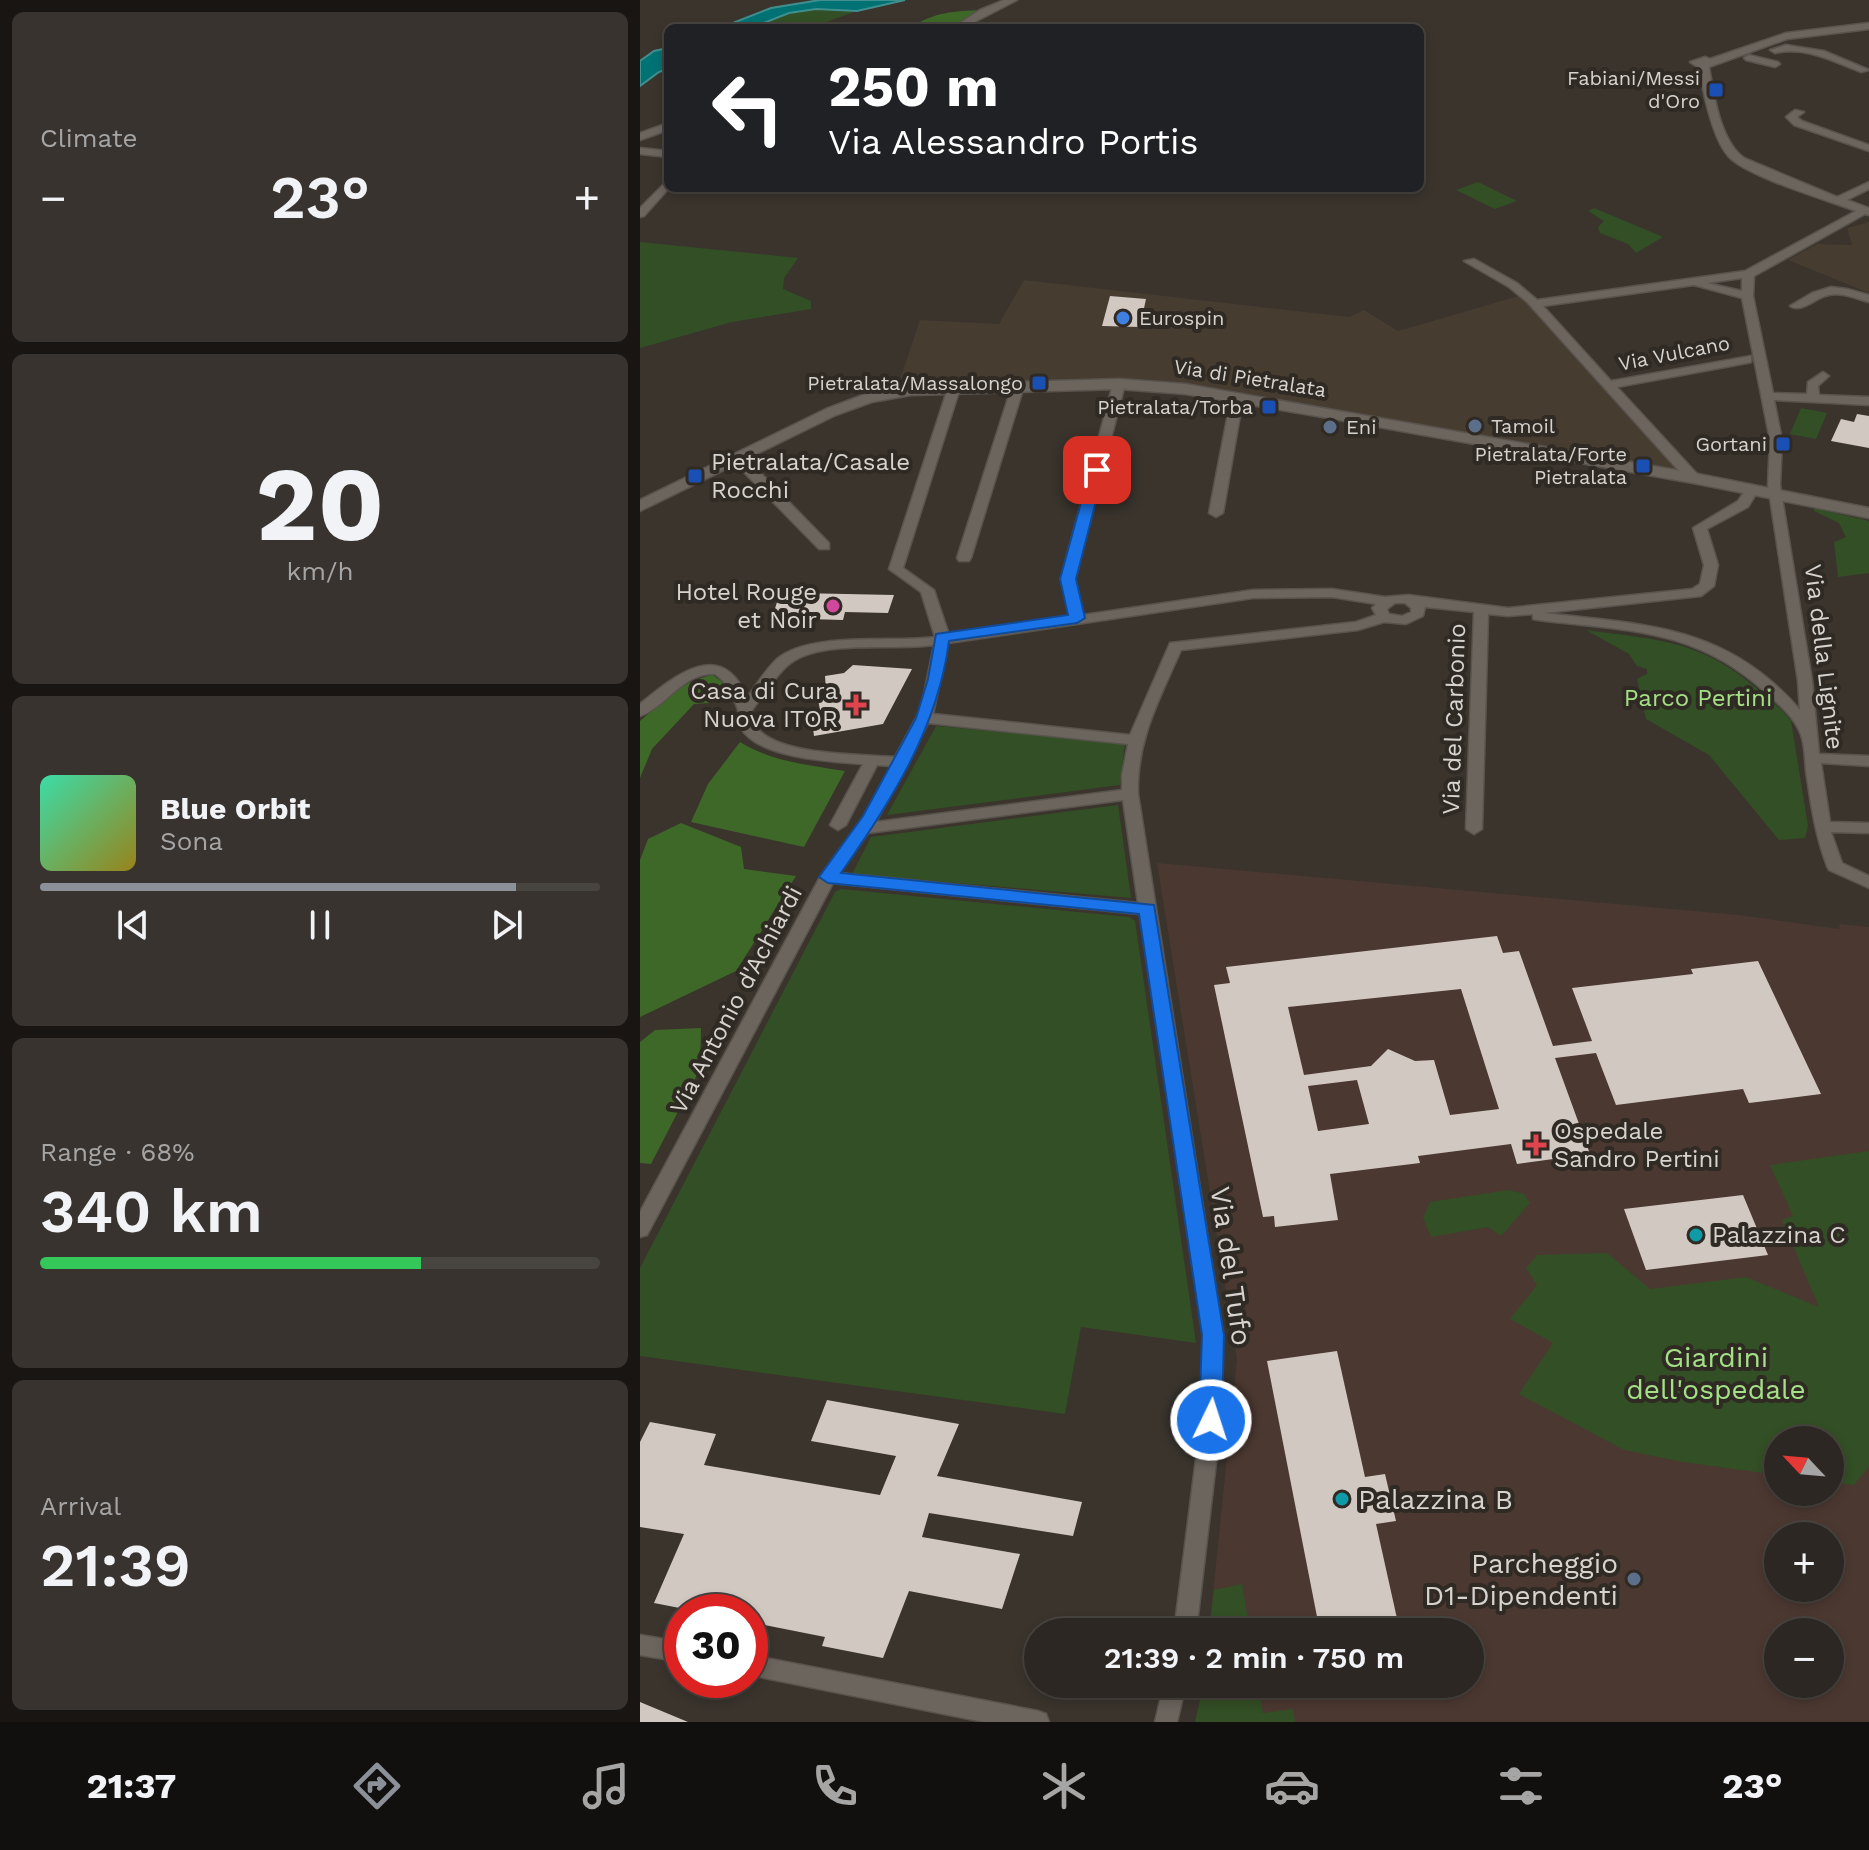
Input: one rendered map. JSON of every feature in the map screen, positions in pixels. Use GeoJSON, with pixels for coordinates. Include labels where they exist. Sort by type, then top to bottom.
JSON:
{"type":"FeatureCollection","features":[{"type":"Feature","properties":{"kind":"street"},"geometry":{"type":"LineString","coordinates":[[964,24],[1012,0]]}},
{"type":"Feature","properties":{"kind":"street"},"geometry":{"type":"LineString","coordinates":[[1745,56],[1783,37],[1869,26]]}},
{"type":"Feature","properties":{"kind":"street"},"geometry":{"type":"LineString","coordinates":[[1864,70],[1796,46],[1786,46],[1707,64],[1705,81],[1733,156],[1753,168],[1867,211]]}},
{"type":"Feature","properties":{"kind":"street"},"geometry":{"type":"LineString","coordinates":[[1745,56],[1775,64]]}},
{"type":"Feature","properties":{"kind":"street"},"geometry":{"type":"LineString","coordinates":[[1799,112],[1791,117],[1798,123],[1869,148]]}},
{"type":"Feature","properties":{"kind":"street"},"geometry":{"type":"LineString","coordinates":[[640,137],[664,128]]}},
{"type":"Feature","properties":{"kind":"street"},"geometry":{"type":"LineString","coordinates":[[640,151],[664,154]]}},
{"type":"Feature","properties":{"kind":"street"},"geometry":{"type":"LineString","coordinates":[[1839,200],[1869,185]]}},
{"type":"Feature","properties":{"kind":"street"},"geometry":{"type":"LineString","coordinates":[[640,214],[664,187]]}},
{"type":"Feature","properties":{"kind":"street"},"geometry":{"type":"LineString","coordinates":[[1535,304],[1748,274],[1867,211]]}},
{"type":"Feature","properties":{"kind":"street"},"geometry":{"type":"LineString","coordinates":[[1470,261],[1513,285],[1535,304],[1693,478]]}},
{"type":"Feature","properties":{"kind":"street","name":"Via della Lignite"},"geometry":{"type":"LineString","coordinates":[[1748,274],[1747,296],[1776,440],[1774,485],[1822,827],[1833,864],[1869,883]]}},
{"type":"Feature","properties":{"kind":"street"},"geometry":{"type":"LineString","coordinates":[[1687,282],[1747,296]]}},
{"type":"Feature","properties":{"kind":"street"},"geometry":{"type":"LineString","coordinates":[[1796,306],[1820,292],[1840,288],[1869,299]]}},
{"type":"Feature","properties":{"kind":"street","name":"Via Vulcano"},"geometry":{"type":"LineString","coordinates":[[1609,385],[1747,359]]}},
{"type":"Feature","properties":{"kind":"street"},"geometry":{"type":"LineString","coordinates":[[1813,398],[1812,385],[1823,376]]}},
{"type":"Feature","properties":{"kind":"street"},"geometry":{"type":"LineString","coordinates":[[1077,618],[1068,579],[1119,384]]}},
{"type":"Feature","properties":{"kind":"street","name":"Via di Pietralata"},"geometry":{"type":"LineString","coordinates":[[641,504],[863,399],[904,391],[954,388],[1119,384],[1177,388],[1237,398],[1693,478],[1869,513]]}},
{"type":"Feature","properties":{"kind":"street"},"geometry":{"type":"LineString","coordinates":[[964,558],[1018,386]]}},
{"type":"Feature","properties":{"kind":"street"},"geometry":{"type":"LineString","coordinates":[[942,637],[931,595],[920,583],[896,569],[954,388]]}},
{"type":"Feature","properties":{"kind":"street"},"geometry":{"type":"LineString","coordinates":[[1767,396],[1869,401]]}},
{"type":"Feature","properties":{"kind":"street"},"geometry":{"type":"LineString","coordinates":[[1216,513],[1237,398]]}},
{"type":"Feature","properties":{"kind":"street"},"geometry":{"type":"LineString","coordinates":[[738,458],[824,546]]}},
{"type":"Feature","properties":{"kind":"street"},"geometry":{"type":"LineString","coordinates":[[1508,612],[1700,591],[1709,583],[1711,565],[1700,528],[1743,504],[1753,489]]}},
{"type":"Feature","properties":{"kind":"street"},"geometry":{"type":"LineString","coordinates":[[745,710],[781,663],[801,651],[832,645],[921,643],[942,637],[1270,593],[1332,593],[1384,601],[1397,598],[1414,608],[1508,612],[1653,632],[1696,642],[1734,659],[1785,702],[1809,736]]}},
{"type":"Feature","properties":{"kind":"street"},"geometry":{"type":"LineString","coordinates":[[1384,601],[1379,608],[1384,617],[1399,621],[1414,608]]}},
{"type":"Feature","properties":{"kind":"street","name":"Via del Carbonio"},"geometry":{"type":"LineString","coordinates":[[1474,829],[1477,610]]}},
{"type":"Feature","properties":{"kind":"street","name":"Via del Tufo"},"geometry":{"type":"LineString","coordinates":[[1187,1618],[1212,1408],[1213,1335],[1130,794],[1130,772],[1137,740],[1175,646],[1358,626],[1384,617]]}},
{"type":"Feature","properties":{"kind":"street","name":"Via Antonio d'Achiardi"},"geometry":{"type":"LineString","coordinates":[[640,1230],[828,877],[863,829],[924,718],[936,679],[942,637]]}},
{"type":"Feature","properties":{"kind":"street"},"geometry":{"type":"LineString","coordinates":[[640,712],[682,679],[708,669],[721,671],[729,676],[745,710],[748,732],[771,746],[900,762]]}},
{"type":"Feature","properties":{"kind":"street"},"geometry":{"type":"LineString","coordinates":[[1785,702],[1798,706],[1807,703]]}},
{"type":"Feature","properties":{"kind":"street"},"geometry":{"type":"LineString","coordinates":[[924,718],[1137,740]]}},
{"type":"Feature","properties":{"kind":"street"},"geometry":{"type":"LineString","coordinates":[[1812,758],[1869,761]]}},
{"type":"Feature","properties":{"kind":"street"},"geometry":{"type":"LineString","coordinates":[[838,825],[873,759]]}},
{"type":"Feature","properties":{"kind":"street"},"geometry":{"type":"LineString","coordinates":[[863,829],[1130,794]]}},
{"type":"Feature","properties":{"kind":"street"},"geometry":{"type":"LineString","coordinates":[[1822,827],[1869,828]]}},
{"type":"Feature","properties":{"kind":"street"},"geometry":{"type":"LineString","coordinates":[[828,877],[1147,909]]}},
{"type":"Feature","properties":{"kind":"street"},"geometry":{"type":"LineString","coordinates":[[640,1645],[664,1649]]}},
{"type":"Feature","properties":{"kind":"street"},"geometry":{"type":"LineString","coordinates":[[768,1669],[1038,1722]]}},
{"type":"Feature","properties":{"kind":"street"},"geometry":{"type":"LineString","coordinates":[[1166,1722],[1172,1698]]}},
{"type":"Feature","properties":{"kind":"shaded area"},"geometry":{"type":"Polygon","coordinates":[[[1869,222],[1869,293],[1788,260],[1817,244],[1852,245],[1847,228],[1869,222]]]}},
{"type":"Feature","properties":{"kind":"shaded area"},"geometry":{"type":"Polygon","coordinates":[[[1024,280],[1349,317],[1364,310],[1398,331],[1522,295],[1680,471],[1210,389],[897,388],[920,320],[999,324],[1024,280]]]}},
{"type":"Feature","properties":{"kind":"shaded area","name":"Ospedale Sandro Pertini"},"geometry":{"type":"Polygon","coordinates":[[[1157,863],[1739,915],[1839,929],[1840,924],[1869,927],[1869,1722],[1195,1722],[1201,1698],[1484,1698],[1484,1618],[1210,1618],[1237,1360],[1157,863]]]}},
{"type":"Feature","properties":{"kind":"green space"},"geometry":{"type":"Polygon","coordinates":[[[816,9],[857,11],[821,24],[760,24],[779,16],[816,9]]]}},
{"type":"Feature","properties":{"kind":"green space"},"geometry":{"type":"Polygon","coordinates":[[[982,10],[959,24],[918,24],[944,13],[982,10]]]}},
{"type":"Feature","properties":{"kind":"green space"},"geometry":{"type":"Polygon","coordinates":[[[1478,182],[1517,201],[1495,209],[1456,190],[1478,182]]]}},
{"type":"Feature","properties":{"kind":"green space"},"geometry":{"type":"Polygon","coordinates":[[[1594,208],[1663,237],[1636,253],[1628,244],[1600,233],[1598,227],[1604,221],[1588,211],[1594,208]]]}},
{"type":"Feature","properties":{"kind":"green space"},"geometry":{"type":"Polygon","coordinates":[[[640,242],[798,258],[784,278],[783,289],[811,301],[811,309],[732,322],[640,348],[640,242]]]}},
{"type":"Feature","properties":{"kind":"green space"},"geometry":{"type":"Polygon","coordinates":[[[1801,408],[1827,413],[1816,439],[1790,434],[1801,408]]]}},
{"type":"Feature","properties":{"kind":"green space"},"geometry":{"type":"Polygon","coordinates":[[[1814,508],[1869,521],[1869,573],[1838,577],[1834,542],[1846,537],[1839,523],[1814,511],[1814,508]]]}},
{"type":"Feature","properties":{"kind":"green space","name":"Parco Pertini"},"geometry":{"type":"Polygon","coordinates":[[[1586,630],[1655,640],[1695,651],[1734,671],[1779,707],[1791,721],[1808,826],[1805,838],[1779,840],[1709,755],[1646,719],[1637,679],[1647,674],[1647,669],[1637,666],[1629,654],[1586,630]]]}},
{"type":"Feature","properties":{"kind":"green space"},"geometry":{"type":"Polygon","coordinates":[[[713,675],[722,682],[727,695],[721,702],[694,704],[652,749],[640,778],[640,721],[682,687],[713,675]]]}},
{"type":"Feature","properties":{"kind":"green space"},"geometry":{"type":"Polygon","coordinates":[[[936,726],[1125,743],[1120,785],[887,815],[936,726]]]}},
{"type":"Feature","properties":{"kind":"green space"},"geometry":{"type":"Polygon","coordinates":[[[740,742],[778,758],[845,771],[804,847],[691,822],[708,784],[740,742]]]}},
{"type":"Feature","properties":{"kind":"green space"},"geometry":{"type":"Polygon","coordinates":[[[1118,805],[1131,898],[852,874],[871,837],[1118,805]]]}},
{"type":"Feature","properties":{"kind":"green space"},"geometry":{"type":"Polygon","coordinates":[[[681,823],[741,847],[744,869],[796,876],[736,971],[640,1017],[640,860],[648,839],[681,823]]]}},
{"type":"Feature","properties":{"kind":"green space"},"geometry":{"type":"Polygon","coordinates":[[[841,889],[1129,917],[1135,921],[1196,1343],[1081,1327],[1065,1414],[640,1356],[640,1268],[835,892],[841,889]]]}},
{"type":"Feature","properties":{"kind":"green space"},"geometry":{"type":"Polygon","coordinates":[[[701,1028],[700,1069],[651,1164],[640,1163],[640,1042],[655,1030],[701,1028]]]}},
{"type":"Feature","properties":{"kind":"green space","name":"Giardini dell'ospedale"},"geometry":{"type":"Polygon","coordinates":[[[1869,1151],[1869,1466],[1854,1485],[1844,1484],[1844,1426],[1764,1426],[1764,1473],[1624,1450],[1519,1394],[1553,1343],[1510,1319],[1537,1285],[1526,1268],[1537,1255],[1607,1253],[1650,1289],[1746,1277],[1819,1307],[1782,1220],[1793,1216],[1770,1165],[1869,1151]]]}},
{"type":"Feature","properties":{"kind":"green space"},"geometry":{"type":"Polygon","coordinates":[[[1509,1190],[1524,1194],[1530,1203],[1501,1236],[1488,1227],[1431,1237],[1423,1218],[1430,1202],[1509,1190]]]}},
{"type":"Feature","properties":{"kind":"green space"},"geometry":{"type":"Polygon","coordinates":[[[1242,1584],[1248,1618],[1211,1618],[1214,1590],[1242,1584]]]}},
{"type":"Feature","properties":{"kind":"green space"},"geometry":{"type":"Polygon","coordinates":[[[1201,1698],[1260,1698],[1263,1713],[1293,1709],[1295,1722],[1195,1722],[1201,1698]]]}},
{"type":"Feature","properties":{"kind":"water"},"geometry":{"type":"Polygon","coordinates":[[[820,0],[905,0],[857,11],[816,9],[789,13],[761,24],[730,24],[771,8],[820,0]]]}},
{"type":"Feature","properties":{"kind":"water"},"geometry":{"type":"Polygon","coordinates":[[[664,49],[664,70],[640,86],[640,61],[654,51],[664,49]]]}},
{"type":"Feature","properties":{"kind":"building","name":"Eurospin"},"geometry":{"type":"Polygon","coordinates":[[[1110,296],[1146,299],[1140,327],[1102,326],[1110,296]]]}},
{"type":"Feature","properties":{"kind":"building"},"geometry":{"type":"Polygon","coordinates":[[[1857,414],[1869,416],[1869,448],[1831,441],[1841,419],[1854,422],[1857,414]]]}},
{"type":"Feature","properties":{"kind":"building","name":"Hotel Rouge et Noir"},"geometry":{"type":"Polygon","coordinates":[[[798,593],[894,595],[888,613],[845,612],[843,620],[772,618],[778,599],[795,600],[798,593]]]}},
{"type":"Feature","properties":{"kind":"building","name":"Casa di Cura Nuova ITOR"},"geometry":{"type":"Polygon","coordinates":[[[853,665],[912,669],[883,724],[814,736],[811,712],[820,710],[818,699],[822,699],[820,692],[826,691],[825,676],[844,673],[853,665]]]}},
{"type":"Feature","properties":{"kind":"building","name":"Ospedale Sandro Pertini"},"geometry":{"type":"Polygon","coordinates":[[[1497,936],[1503,953],[1519,951],[1553,1046],[1592,1041],[1572,988],[1693,974],[1691,969],[1758,961],[1821,1094],[1749,1103],[1743,1089],[1616,1105],[1596,1053],[1555,1058],[1590,1154],[1517,1164],[1511,1144],[1418,1156],[1420,1163],[1330,1174],[1338,1220],[1275,1227],[1274,1216],[1263,1217],[1214,985],[1230,983],[1226,967],[1497,936]],[[1461,989],[1288,1007],[1304,1075],[1371,1066],[1388,1049],[1415,1061],[1434,1060],[1450,1115],[1499,1109],[1461,989]],[[1357,1080],[1308,1086],[1318,1131],[1369,1124],[1357,1080]]]}},
{"type":"Feature","properties":{"kind":"building","name":"Palazzina C"},"geometry":{"type":"Polygon","coordinates":[[[1743,1195],[1768,1255],[1646,1270],[1624,1209],[1743,1195]]]}},
{"type":"Feature","properties":{"kind":"building","name":"Palazzina B"},"geometry":{"type":"Polygon","coordinates":[[[1337,1351],[1365,1477],[1385,1474],[1396,1521],[1376,1524],[1397,1618],[1317,1618],[1267,1361],[1337,1351]]]}},
{"type":"Feature","properties":{"kind":"building"},"geometry":{"type":"Polygon","coordinates":[[[827,1400],[959,1424],[937,1476],[1082,1502],[1073,1536],[929,1513],[922,1537],[1020,1554],[1002,1609],[909,1591],[883,1658],[822,1646],[825,1637],[768,1626],[768,1594],[664,1594],[664,1605],[654,1603],[684,1534],[640,1527],[640,1442],[650,1422],[716,1434],[704,1465],[880,1495],[896,1456],[811,1441],[827,1400]]]}},
{"type":"Feature","properties":{"kind":"building"},"geometry":{"type":"Polygon","coordinates":[[[640,1702],[688,1722],[640,1722],[640,1702]]]}},
{"type":"Feature","properties":{"kind":"place","name":"Fabiani/Messi d'Oro"},"geometry":{"type":"Point","coordinates":[1716,90]}},
{"type":"Feature","properties":{"kind":"place","name":"Eurospin"},"geometry":{"type":"Point","coordinates":[1123,318]}},
{"type":"Feature","properties":{"kind":"place","name":"Pietralata/Massalongo"},"geometry":{"type":"Point","coordinates":[1039,383]}},
{"type":"Feature","properties":{"kind":"place","name":"Pietralata/Torba"},"geometry":{"type":"Point","coordinates":[1269,407]}},
{"type":"Feature","properties":{"kind":"place","name":"Tamoil"},"geometry":{"type":"Point","coordinates":[1475,426]}},
{"type":"Feature","properties":{"kind":"place","name":"Eni"},"geometry":{"type":"Point","coordinates":[1330,427]}},
{"type":"Feature","properties":{"kind":"place","name":"Gortani"},"geometry":{"type":"Point","coordinates":[1783,444]}},
{"type":"Feature","properties":{"kind":"place","name":"Pietralata/Forte Pietralata"},"geometry":{"type":"Point","coordinates":[1643,466]}},
{"type":"Feature","properties":{"kind":"place","name":"Pietralata/Casale Rocchi"},"geometry":{"type":"Point","coordinates":[695,476]}},
{"type":"Feature","properties":{"kind":"place","name":"Hotel Rouge et Noir"},"geometry":{"type":"Point","coordinates":[833,606]}},
{"type":"Feature","properties":{"kind":"place","name":"Casa di Cura Nuova ITOR"},"geometry":{"type":"Point","coordinates":[856,705]}},
{"type":"Feature","properties":{"kind":"place","name":"Ospedale Sandro Pertini"},"geometry":{"type":"Point","coordinates":[1536,1145]}},
{"type":"Feature","properties":{"kind":"place","name":"Palazzina C"},"geometry":{"type":"Point","coordinates":[1696,1235]}},
{"type":"Feature","properties":{"kind":"place","name":"Palazzina B"},"geometry":{"type":"Point","coordinates":[1342,1499]}},
{"type":"Feature","properties":{"kind":"place","name":"Parcheggio D1-Dipendenti"},"geometry":{"type":"Point","coordinates":[1634,1579]}},
{"type":"Feature","properties":{"kind":"route"},"geometry":{"type":"LineString","coordinates":[[1097,470],[1068,579],[1077,618],[942,637],[933,693],[924,718],[871,818],[828,877],[1147,909],[1213,1335],[1211,1420]]}}]}
